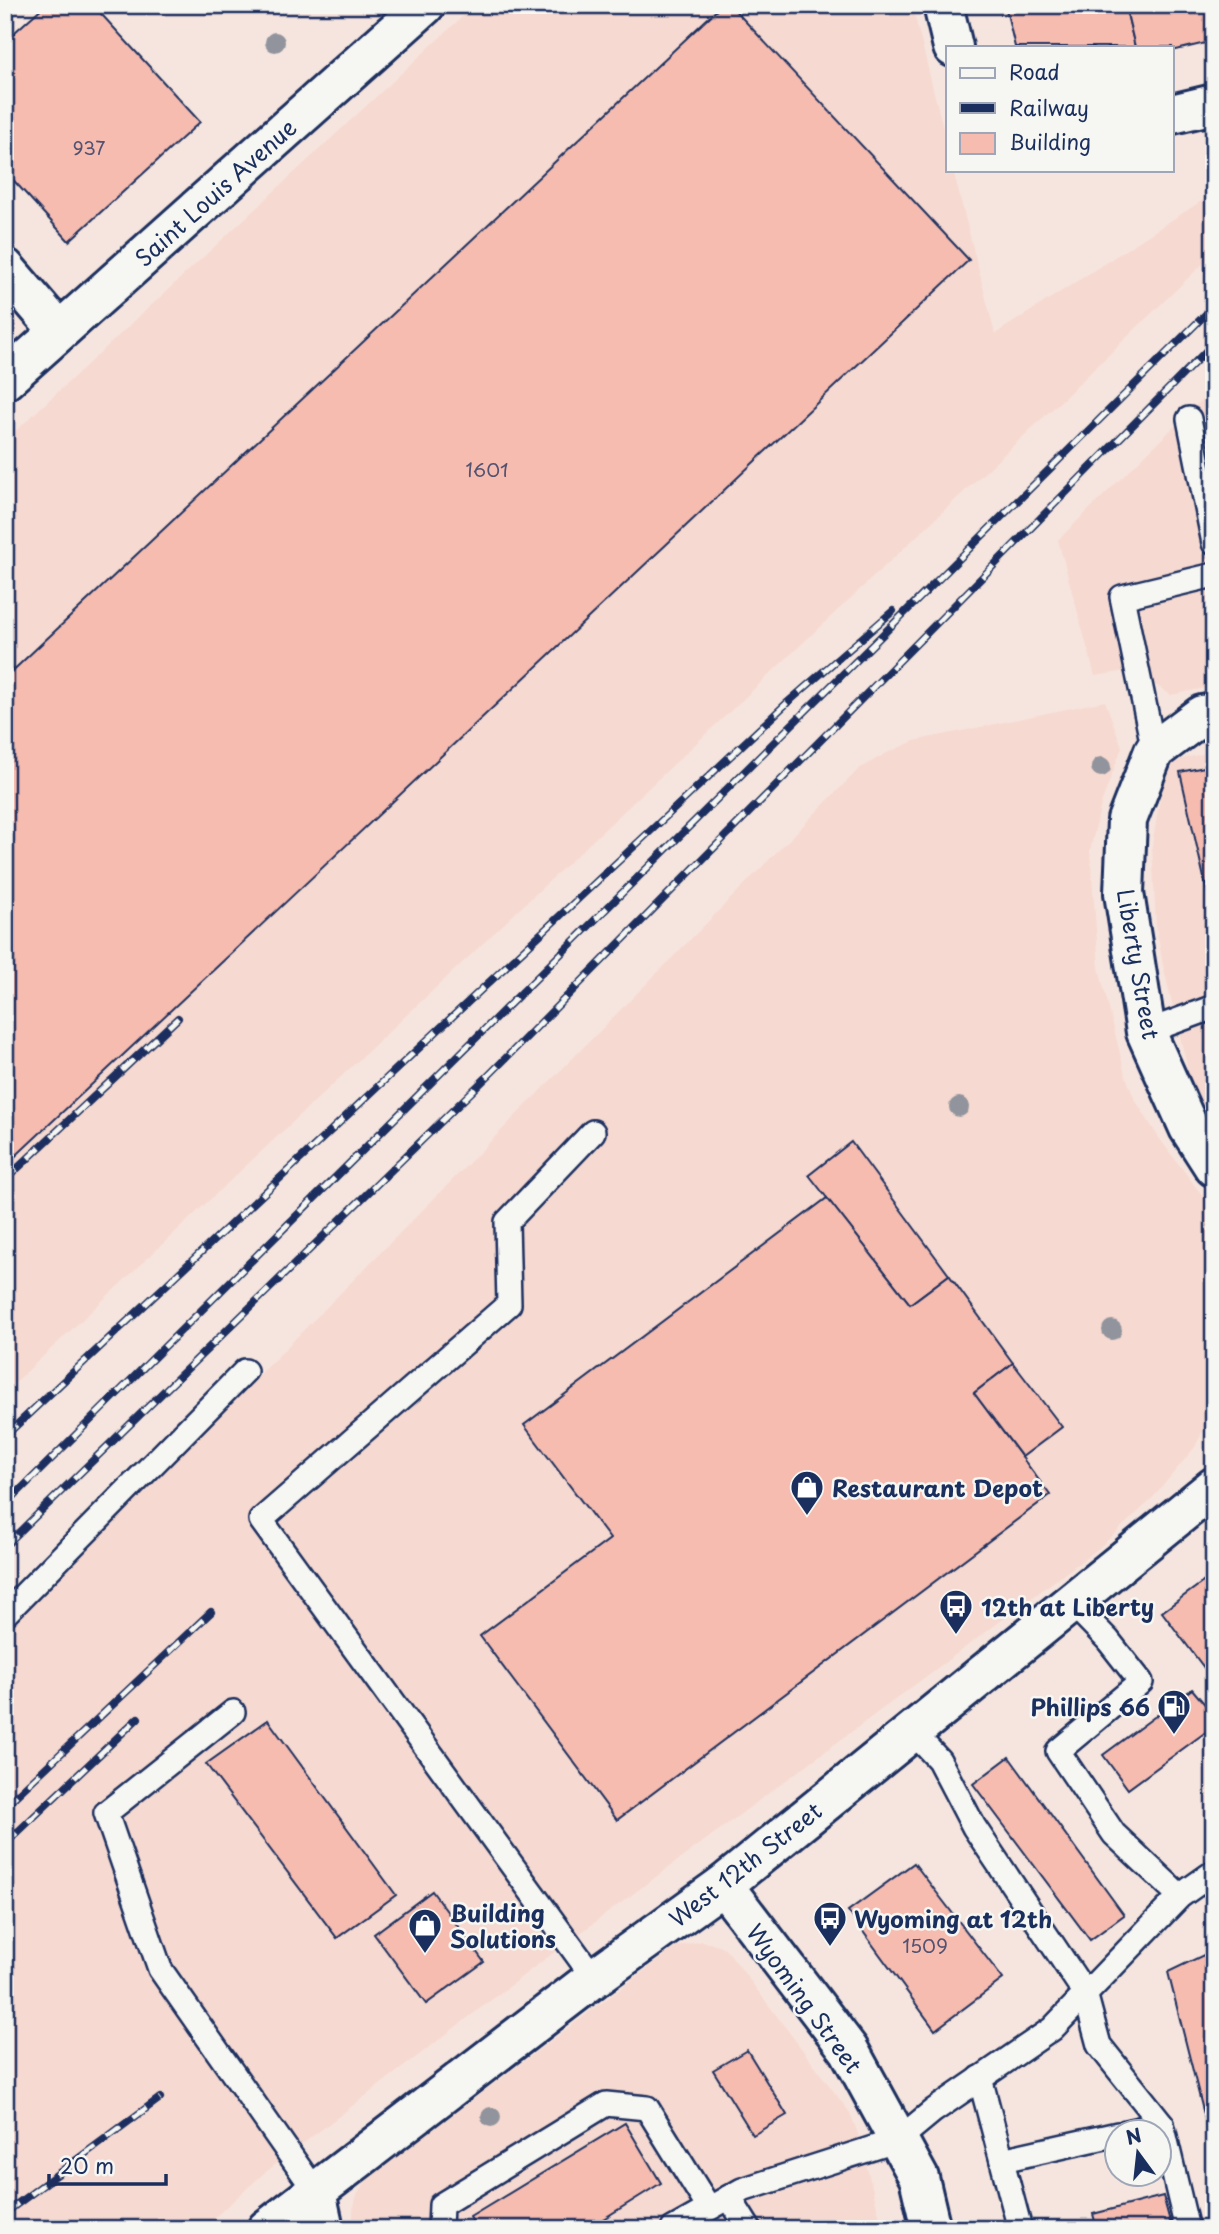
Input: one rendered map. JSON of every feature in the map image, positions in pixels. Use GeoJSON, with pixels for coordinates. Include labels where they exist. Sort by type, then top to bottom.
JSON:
{"type":"FeatureCollection","features":[{"type":"Feature","properties":{"kind":"main road","name":"Saint Louis Avenue"},"geometry":{"type":"LineString","coordinates":[[5,380],[425,5]]}},
{"type":"Feature","properties":{"kind":"main road"},"geometry":{"type":"LineString","coordinates":[[943,5],[953,46]]}},
{"type":"Feature","properties":{"kind":"main road"},"geometry":{"type":"LineString","coordinates":[[1174,114],[1214,104]]}},
{"type":"Feature","properties":{"kind":"main road"},"geometry":{"type":"LineString","coordinates":[[5,268],[59,331]]}},
{"type":"Feature","properties":{"kind":"main road"},"geometry":{"type":"LineString","coordinates":[[1154,751],[1202,715],[1214,713]]}},
{"type":"Feature","properties":{"kind":"main road","name":"Liberty Street"},"geometry":{"type":"LineString","coordinates":[[1154,751],[1127,820],[1124,893],[1146,1032],[1189,1128],[1214,1167]]}},
{"type":"Feature","properties":{"kind":"main road","name":"West 12th Street"},"geometry":{"type":"LineString","coordinates":[[267,2229],[594,1978],[723,1885],[1214,1486]]}},
{"type":"Feature","properties":{"kind":"main road","name":"Wyoming Street"},"geometry":{"type":"LineString","coordinates":[[723,1885],[849,2050],[919,2178],[931,2229]]}},
{"type":"Feature","properties":{"kind":"main road"},"geometry":{"type":"LineString","coordinates":[[316,2192],[324,2229]]}},
{"type":"Feature","properties":{"kind":"lane"},"geometry":{"type":"LineString","coordinates":[[1189,419],[1214,544]]}},
{"type":"Feature","properties":{"kind":"lane"},"geometry":{"type":"LineString","coordinates":[[1154,751],[1122,597],[1214,575]]}},
{"type":"Feature","properties":{"kind":"lane"},"geometry":{"type":"LineString","coordinates":[[1146,1032],[1214,1007]]}},
{"type":"Feature","properties":{"kind":"lane"},"geometry":{"type":"LineString","coordinates":[[593,1132],[507,1222],[509,1304],[261,1520],[594,1978]]}},
{"type":"Feature","properties":{"kind":"lane"},"geometry":{"type":"LineString","coordinates":[[5,1614],[245,1371]]}},
{"type":"Feature","properties":{"kind":"lane"},"geometry":{"type":"LineString","coordinates":[[1071,1602],[1108,1640],[1141,1682],[1058,1751],[1114,1833],[1180,1896]]}},
{"type":"Feature","properties":{"kind":"lane"},"geometry":{"type":"LineString","coordinates":[[233,1712],[106,1813],[160,1969],[316,2192]]}},
{"type":"Feature","properties":{"kind":"lane"},"geometry":{"type":"LineString","coordinates":[[912,1731],[939,1760],[974,1827],[1085,1993],[1099,2045],[1157,2118]]}},
{"type":"Feature","properties":{"kind":"lane"},"geometry":{"type":"LineString","coordinates":[[673,2229],[743,2190],[898,2140],[1052,2029],[1180,1896],[1214,1872]]}},
{"type":"Feature","properties":{"kind":"lane"},"geometry":{"type":"LineString","coordinates":[[981,2078],[1020,2229]]}},
{"type":"Feature","properties":{"kind":"lane"},"geometry":{"type":"LineString","coordinates":[[440,2229],[441,2205],[606,2104],[647,2108],[719,2202],[749,2229]]}},
{"type":"Feature","properties":{"kind":"lane"},"geometry":{"type":"LineString","coordinates":[[1002,2160],[1104,2137]]}},
{"type":"Feature","properties":{"kind":"lane"},"geometry":{"type":"LineString","coordinates":[[1174,2176],[1186,2229]]}},
{"type":"Feature","properties":{"kind":"shaded area"},"geometry":{"type":"Polygon","coordinates":[[[475,5],[912,5],[946,140],[946,172],[954,172],[995,334],[1214,193],[1214,253],[1067,395],[5,1392],[5,441],[475,5]]]}},
{"type":"Feature","properties":{"kind":"shaded area"},"geometry":{"type":"Polygon","coordinates":[[[1214,388],[1214,686],[1171,695],[1132,670],[1095,676],[1058,540],[1214,388]]]}},
{"type":"Feature","properties":{"kind":"shaded area"},"geometry":{"type":"Polygon","coordinates":[[[1105,701],[1122,747],[1101,804],[1090,851],[1099,968],[1125,1074],[1134,1098],[1159,1138],[1214,1211],[1214,1408],[1195,1447],[1150,1501],[1099,1548],[529,1971],[263,2174],[206,2225],[190,2219],[180,2229],[5,2229],[5,1627],[204,1431],[859,769],[914,741],[1105,701]]]}},
{"type":"Feature","properties":{"kind":"shaded area"},"geometry":{"type":"Polygon","coordinates":[[[1214,751],[1214,1125],[1190,1078],[1163,965],[1156,925],[1152,846],[1165,775],[1170,766],[1182,759],[1214,751]]]}},
{"type":"Feature","properties":{"kind":"shaded area"},"geometry":{"type":"Polygon","coordinates":[[[702,1941],[722,1947],[730,1954],[850,2113],[883,2229],[353,2229],[353,2210],[357,2195],[367,2180],[676,1947],[702,1941]]]}},
{"type":"Feature","properties":{"kind":"building"},"geometry":{"type":"Polygon","coordinates":[[[45,5],[93,5],[200,122],[69,241],[5,171],[5,41],[45,5]]]}},
{"type":"Feature","properties":{"kind":"building"},"geometry":{"type":"Polygon","coordinates":[[[722,5],[730,5],[969,260],[5,1166],[5,678],[722,5]]]}},
{"type":"Feature","properties":{"kind":"building"},"geometry":{"type":"Polygon","coordinates":[[[1005,5],[1125,5],[1135,46],[1015,46],[1005,5]]]}},
{"type":"Feature","properties":{"kind":"building"},"geometry":{"type":"Polygon","coordinates":[[[1125,5],[1214,5],[1214,41],[1174,51],[1174,46],[1135,46],[1125,5]]]}},
{"type":"Feature","properties":{"kind":"building"},"geometry":{"type":"Polygon","coordinates":[[[1214,765],[1214,922],[1180,772],[1214,765]]]}},
{"type":"Feature","properties":{"kind":"building"},"geometry":{"type":"Polygon","coordinates":[[[851,1142],[949,1275],[910,1304],[809,1175],[851,1142]]]}},
{"type":"Feature","properties":{"kind":"building","name":"Restaurant Depot"},"geometry":{"type":"Polygon","coordinates":[[[827,1198],[910,1304],[949,1275],[1013,1363],[974,1393],[1050,1495],[617,1820],[480,1636],[610,1539],[524,1425],[827,1198]]]}},
{"type":"Feature","properties":{"kind":"building"},"geometry":{"type":"Polygon","coordinates":[[[1013,1363],[1062,1427],[1022,1457],[974,1393],[1013,1363]]]}},
{"type":"Feature","properties":{"kind":"building"},"geometry":{"type":"Polygon","coordinates":[[[1214,1574],[1214,1681],[1162,1612],[1214,1574]]]}},
{"type":"Feature","properties":{"kind":"building"},"geometry":{"type":"Polygon","coordinates":[[[1192,1689],[1214,1715],[1214,1726],[1128,1789],[1103,1755],[1192,1689]]]}},
{"type":"Feature","properties":{"kind":"building"},"geometry":{"type":"Polygon","coordinates":[[[268,1720],[396,1895],[337,1938],[206,1764],[268,1720]]]}},
{"type":"Feature","properties":{"kind":"building"},"geometry":{"type":"Polygon","coordinates":[[[1009,1757],[1124,1915],[1090,1940],[973,1784],[1009,1757]]]}},
{"type":"Feature","properties":{"kind":"building"},"geometry":{"type":"Polygon","coordinates":[[[914,1863],[1003,1979],[935,2030],[848,1911],[914,1863]]]}},
{"type":"Feature","properties":{"kind":"building"},"geometry":{"type":"Polygon","coordinates":[[[432,1891],[484,1962],[426,2004],[374,1934],[432,1891]]]}},
{"type":"Feature","properties":{"kind":"building"},"geometry":{"type":"Polygon","coordinates":[[[1214,1950],[1214,2154],[1168,1972],[1214,1950]]]}},
{"type":"Feature","properties":{"kind":"building"},"geometry":{"type":"Polygon","coordinates":[[[747,2050],[787,2115],[753,2135],[713,2070],[747,2050]]]}},
{"type":"Feature","properties":{"kind":"building"},"geometry":{"type":"Polygon","coordinates":[[[625,2123],[661,2183],[587,2229],[477,2229],[470,2217],[625,2123]]]}},
{"type":"Feature","properties":{"kind":"building"},"geometry":{"type":"Polygon","coordinates":[[[1163,2196],[1172,2229],[1097,2229],[1093,2214],[1163,2196]]]}},
{"type":"Feature","properties":{"kind":"railway"},"geometry":{"type":"LineString","coordinates":[[5,1505],[1214,306]]}},
{"type":"Feature","properties":{"kind":"railway"},"geometry":{"type":"LineString","coordinates":[[5,1546],[490,1074],[1214,343]]}},
{"type":"Feature","properties":{"kind":"railway"},"geometry":{"type":"LineString","coordinates":[[5,1436],[787,703],[893,611]]}},
{"type":"Feature","properties":{"kind":"railway"},"geometry":{"type":"LineString","coordinates":[[5,1180],[178,1018]]}},
{"type":"Feature","properties":{"kind":"railway"},"geometry":{"type":"LineString","coordinates":[[5,1806],[211,1612]]}},
{"type":"Feature","properties":{"kind":"railway"},"geometry":{"type":"LineString","coordinates":[[5,1844],[138,1718]]}},
{"type":"Feature","properties":{"kind":"railway"},"geometry":{"type":"LineString","coordinates":[[5,2213],[160,2098]]}},
{"type":"Feature","properties":{"kind":"place","name":"Restaurant Depot"},"geometry":{"type":"Point","coordinates":[807,1517]}},
{"type":"Feature","properties":{"kind":"place","name":"12th at Liberty"},"geometry":{"type":"Point","coordinates":[956,1636]}},
{"type":"Feature","properties":{"kind":"place","name":"Phillips 66"},"geometry":{"type":"Point","coordinates":[1174,1736]}},
{"type":"Feature","properties":{"kind":"place","name":"Wyoming at 12th"},"geometry":{"type":"Point","coordinates":[830,1948]}},
{"type":"Feature","properties":{"kind":"place","name":"Building Solutions"},"geometry":{"type":"Point","coordinates":[425,1955]}}]}
